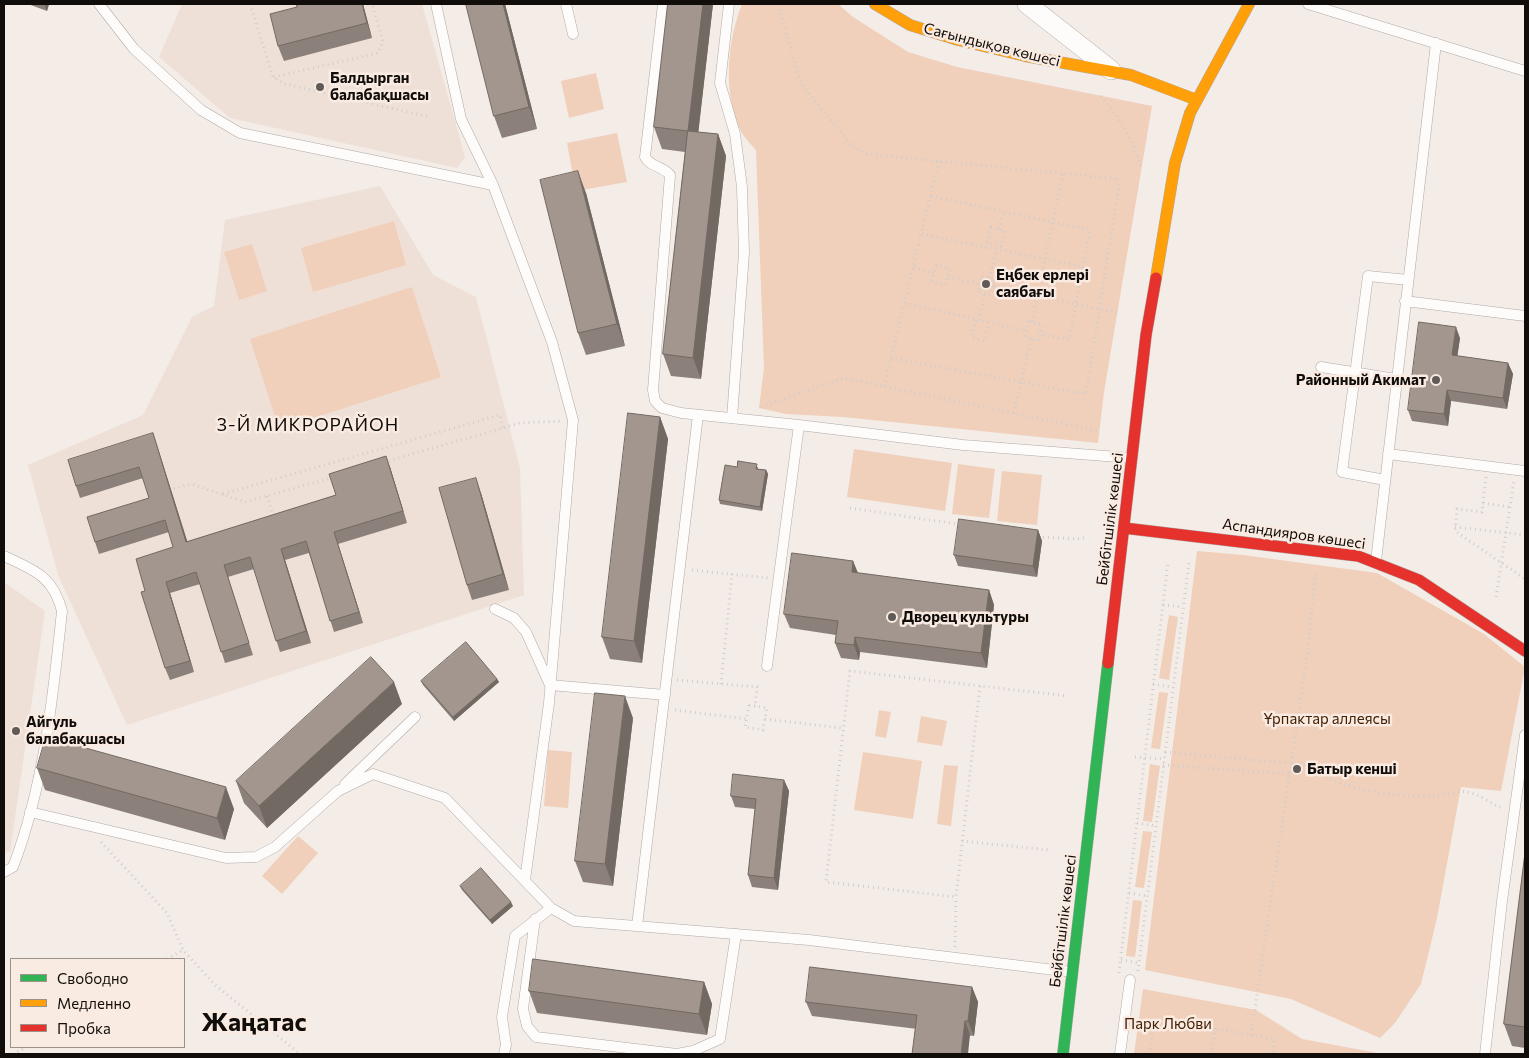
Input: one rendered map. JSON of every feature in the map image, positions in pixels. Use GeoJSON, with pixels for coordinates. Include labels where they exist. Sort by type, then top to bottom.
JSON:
{"type":"FeatureCollection","features":[{"type":"Feature","properties":{"kind":"street","name":"Сағындықов көшесі"},"geometry":{"type":"LineString","coordinates":[[875,4],[910,25],[958,40],[1025,56],[1114,72],[1152,82],[1197,100]]}},
{"type":"Feature","properties":{"kind":"street","name":"Сағындықов көшесі"},"geometry":{"type":"LineString","coordinates":[[1027,4],[1114,72]]}},
{"type":"Feature","properties":{"kind":"street","name":"Бейбітшілік көшесі"},"geometry":{"type":"LineString","coordinates":[[1063,1054],[1146,335],[1175,163],[1190,113],[1249,4]]}},
{"type":"Feature","properties":{"kind":"street","name":"Аспандияров көшесі"},"geometry":{"type":"LineString","coordinates":[[1124,528],[1358,556],[1419,580],[1525,651]]}},
{"type":"Feature","properties":{"kind":"lane"},"geometry":{"type":"LineString","coordinates":[[99,4],[134,49],[201,110],[240,133],[493,185]]}},
{"type":"Feature","properties":{"kind":"lane"},"geometry":{"type":"LineString","coordinates":[[436,4],[462,119],[493,185],[552,342],[573,420],[550,685],[525,880]]}},
{"type":"Feature","properties":{"kind":"lane"},"geometry":{"type":"LineString","coordinates":[[566,4],[573,34]]}},
{"type":"Feature","properties":{"kind":"lane"},"geometry":{"type":"LineString","coordinates":[[663,4],[646,157],[651,164],[665,169],[670,175],[653,390],[655,401],[662,408],[698,415],[799,424],[963,445],[1132,458]]}},
{"type":"Feature","properties":{"kind":"lane"},"geometry":{"type":"LineString","coordinates":[[729,4],[720,83],[736,143],[742,187],[744,253],[732,418]]}},
{"type":"Feature","properties":{"kind":"lane"},"geometry":{"type":"LineString","coordinates":[[1308,4],[1525,71]]}},
{"type":"Feature","properties":{"kind":"lane"},"geometry":{"type":"LineString","coordinates":[[1376,562],[1436,43]]}},
{"type":"Feature","properties":{"kind":"lane"},"geometry":{"type":"LineString","coordinates":[[1385,480],[1342,472],[1368,276],[1408,280]]}},
{"type":"Feature","properties":{"kind":"lane"},"geometry":{"type":"LineString","coordinates":[[1405,301],[1525,316]]}},
{"type":"Feature","properties":{"kind":"lane"},"geometry":{"type":"LineString","coordinates":[[1321,368],[1396,379]]}},
{"type":"Feature","properties":{"kind":"lane"},"geometry":{"type":"LineString","coordinates":[[637,926],[698,415]]}},
{"type":"Feature","properties":{"kind":"lane"},"geometry":{"type":"LineString","coordinates":[[768,666],[799,424]]}},
{"type":"Feature","properties":{"kind":"lane"},"geometry":{"type":"LineString","coordinates":[[1388,454],[1520,471]]}},
{"type":"Feature","properties":{"kind":"lane"},"geometry":{"type":"LineString","coordinates":[[4,556],[41,574],[58,595],[62,611],[51,711],[27,830],[13,867],[4,872]]}},
{"type":"Feature","properties":{"kind":"lane"},"geometry":{"type":"LineString","coordinates":[[495,609],[514,618],[526,632],[550,685]]}},
{"type":"Feature","properties":{"kind":"lane"},"geometry":{"type":"LineString","coordinates":[[550,685],[665,695]]}},
{"type":"Feature","properties":{"kind":"lane"},"geometry":{"type":"LineString","coordinates":[[30,812],[226,858],[256,857],[275,847],[338,792],[415,718]]}},
{"type":"Feature","properties":{"kind":"lane"},"geometry":{"type":"LineString","coordinates":[[1485,1054],[1520,806],[1525,735]]}},
{"type":"Feature","properties":{"kind":"lane"},"geometry":{"type":"LineString","coordinates":[[338,792],[373,774],[445,798],[551,908],[574,921],[810,940],[1072,972]]}},
{"type":"Feature","properties":{"kind":"lane"},"geometry":{"type":"LineString","coordinates":[[504,1054],[506,1044],[502,1017],[510,956],[515,936],[551,908]]}},
{"type":"Feature","properties":{"kind":"lane"},"geometry":{"type":"LineString","coordinates":[[535,919],[523,1009],[527,1026],[536,1037],[677,1054],[693,1051],[720,1039],[736,934]]}},
{"type":"Feature","properties":{"kind":"lane"},"geometry":{"type":"LineString","coordinates":[[1120,1054],[1130,980]]}},
{"type":"Feature","properties":{"kind":"path"},"geometry":{"type":"LineString","coordinates":[[250,4],[273,77],[285,84],[430,117]]}},
{"type":"Feature","properties":{"kind":"path"},"geometry":{"type":"LineString","coordinates":[[273,77],[378,53],[383,41],[372,4]]}},
{"type":"Feature","properties":{"kind":"path"},"geometry":{"type":"LineString","coordinates":[[778,4],[801,84],[853,147],[866,154],[1120,179],[1086,394],[892,358]]}},
{"type":"Feature","properties":{"kind":"path"},"geometry":{"type":"LineString","coordinates":[[1101,96],[1129,135],[1136,148],[1141,167]]}},
{"type":"Feature","properties":{"kind":"path"},"geometry":{"type":"LineString","coordinates":[[884,386],[940,161]]}},
{"type":"Feature","properties":{"kind":"path"},"geometry":{"type":"LineString","coordinates":[[1032,322],[1043,325],[1038,341],[1025,337],[1029,322],[1032,322],[1039,296],[1063,173]]}},
{"type":"Feature","properties":{"kind":"path"},"geometry":{"type":"LineString","coordinates":[[931,196],[1090,230],[1069,340],[1040,334]]}},
{"type":"Feature","properties":{"kind":"path"},"geometry":{"type":"LineString","coordinates":[[998,229],[1004,212]]}},
{"type":"Feature","properties":{"kind":"path"},"geometry":{"type":"LineString","coordinates":[[992,227],[998,229],[1005,231],[1001,246],[995,247],[987,243],[992,227]]}},
{"type":"Feature","properties":{"kind":"path"},"geometry":{"type":"LineString","coordinates":[[922,234],[995,247],[1083,267]]}},
{"type":"Feature","properties":{"kind":"path"},"geometry":{"type":"LineString","coordinates":[[989,278],[995,247]]}},
{"type":"Feature","properties":{"kind":"path"},"geometry":{"type":"LineString","coordinates":[[936,265],[950,269],[948,277],[946,285],[932,281],[936,265]]}},
{"type":"Feature","properties":{"kind":"path"},"geometry":{"type":"LineString","coordinates":[[914,268],[934,273]]}},
{"type":"Feature","properties":{"kind":"path"},"geometry":{"type":"LineString","coordinates":[[982,276],[996,280],[991,295],[978,292],[980,284],[982,276]]}},
{"type":"Feature","properties":{"kind":"path"},"geometry":{"type":"LineString","coordinates":[[948,277],[980,284]]}},
{"type":"Feature","properties":{"kind":"path"},"geometry":{"type":"LineString","coordinates":[[994,286],[1117,313]]}},
{"type":"Feature","properties":{"kind":"path"},"geometry":{"type":"LineString","coordinates":[[985,294],[971,337],[984,341],[990,323]]}},
{"type":"Feature","properties":{"kind":"path"},"geometry":{"type":"LineString","coordinates":[[905,303],[1026,331]]}},
{"type":"Feature","properties":{"kind":"path"},"geometry":{"type":"LineString","coordinates":[[1014,413],[1031,339]]}},
{"type":"Feature","properties":{"kind":"path"},"geometry":{"type":"LineString","coordinates":[[759,408],[843,378],[1100,431]]}},
{"type":"Feature","properties":{"kind":"path"},"geometry":{"type":"LineString","coordinates":[[221,495],[500,415],[504,428]]}},
{"type":"Feature","properties":{"kind":"path"},"geometry":{"type":"LineString","coordinates":[[381,463],[520,423],[573,420]]}},
{"type":"Feature","properties":{"kind":"path"},"geometry":{"type":"LineString","coordinates":[[1487,467],[1482,512],[1457,509],[1455,531],[1525,579]]}},
{"type":"Feature","properties":{"kind":"path"},"geometry":{"type":"LineString","coordinates":[[1496,597],[1510,507],[1520,471]]}},
{"type":"Feature","properties":{"kind":"path"},"geometry":{"type":"LineString","coordinates":[[169,490],[191,484],[245,502],[343,474]]}},
{"type":"Feature","properties":{"kind":"path"},"geometry":{"type":"LineString","coordinates":[[267,496],[274,519]]}},
{"type":"Feature","properties":{"kind":"path"},"geometry":{"type":"LineString","coordinates":[[1483,503],[1510,507]]}},
{"type":"Feature","properties":{"kind":"path"},"geometry":{"type":"LineString","coordinates":[[850,508],[973,527]]}},
{"type":"Feature","properties":{"kind":"path"},"geometry":{"type":"LineString","coordinates":[[1455,527],[1525,535]]}},
{"type":"Feature","properties":{"kind":"path"},"geometry":{"type":"LineString","coordinates":[[1030,536],[1049,539],[1087,537]]}},
{"type":"Feature","properties":{"kind":"path"},"geometry":{"type":"LineString","coordinates":[[1119,979],[1168,562]]}},
{"type":"Feature","properties":{"kind":"path"},"geometry":{"type":"LineString","coordinates":[[1137,972],[1189,562]]}},
{"type":"Feature","properties":{"kind":"path"},"geometry":{"type":"LineString","coordinates":[[680,569],[779,579]]}},
{"type":"Feature","properties":{"kind":"path"},"geometry":{"type":"LineString","coordinates":[[1252,1035],[1306,663],[1316,569]]}},
{"type":"Feature","properties":{"kind":"path"},"geometry":{"type":"LineString","coordinates":[[721,684],[732,574]]}},
{"type":"Feature","properties":{"kind":"path"},"geometry":{"type":"LineString","coordinates":[[1163,605],[1184,607]]}},
{"type":"Feature","properties":{"kind":"path"},"geometry":{"type":"LineString","coordinates":[[956,897],[826,882],[850,671],[1068,696]]}},
{"type":"Feature","properties":{"kind":"path"},"geometry":{"type":"LineString","coordinates":[[667,679],[757,687],[756,706]]}},
{"type":"Feature","properties":{"kind":"path"},"geometry":{"type":"LineString","coordinates":[[1153,684],[1173,687]]}},
{"type":"Feature","properties":{"kind":"path"},"geometry":{"type":"LineString","coordinates":[[954,958],[956,897],[980,686]]}},
{"type":"Feature","properties":{"kind":"path"},"geometry":{"type":"LineString","coordinates":[[749,705],[756,706],[767,708],[764,730],[745,727],[749,705]]}},
{"type":"Feature","properties":{"kind":"path"},"geometry":{"type":"LineString","coordinates":[[663,709],[746,719]]}},
{"type":"Feature","properties":{"kind":"path"},"geometry":{"type":"LineString","coordinates":[[765,719],[842,728]]}},
{"type":"Feature","properties":{"kind":"path"},"geometry":{"type":"LineString","coordinates":[[1165,752],[1308,765],[1320,775],[1374,792],[1406,796],[1447,795],[1466,791],[1499,807],[1520,806]]}},
{"type":"Feature","properties":{"kind":"path"},"geometry":{"type":"LineString","coordinates":[[1135,756],[1164,759]]}},
{"type":"Feature","properties":{"kind":"path"},"geometry":{"type":"LineString","coordinates":[[1163,765],[1290,774]]}},
{"type":"Feature","properties":{"kind":"path"},"geometry":{"type":"LineString","coordinates":[[1137,823],[1156,826]]}},
{"type":"Feature","properties":{"kind":"path"},"geometry":{"type":"LineString","coordinates":[[90,826],[104,846],[167,913],[183,950],[214,984],[300,1054]]}},
{"type":"Feature","properties":{"kind":"path"},"geometry":{"type":"LineString","coordinates":[[962,841],[1049,850]]}},
{"type":"Feature","properties":{"kind":"path"},"geometry":{"type":"LineString","coordinates":[[1129,893],[1147,896]]}},
{"type":"Feature","properties":{"kind":"path"},"geometry":{"type":"LineString","coordinates":[[169,958],[183,950]]}},
{"type":"Feature","properties":{"kind":"path"},"geometry":{"type":"LineString","coordinates":[[1121,960],[1139,963]]}},
{"type":"Feature","properties":{"kind":"path"},"geometry":{"type":"LineString","coordinates":[[1150,1054],[1154,1018],[1274,1039],[1272,1054]]}},
{"type":"Feature","properties":{"kind":"path"},"geometry":{"type":"LineString","coordinates":[[1212,1054],[1215,1028]]}},
{"type":"Feature","properties":{"kind":"path"},"geometry":{"type":"LineString","coordinates":[[13,1054],[25,1048]]}},
{"type":"Feature","properties":{"kind":"shaded area","name":"Балдырган балабақшасы"},"geometry":{"type":"Polygon","coordinates":[[[182,4],[422,4],[465,157],[457,168],[230,118],[159,57],[182,4]]]}},
{"type":"Feature","properties":{"kind":"shaded area"},"geometry":{"type":"Polygon","coordinates":[[[380,186],[433,275],[476,297],[520,468],[524,595],[127,725],[58,575],[28,465],[143,415],[192,317],[214,306],[225,220],[380,186]]]}},
{"type":"Feature","properties":{"kind":"shaded area","name":"Айгуль балабақшасы"},"geometry":{"type":"Polygon","coordinates":[[[4,582],[45,611],[10,852],[4,851],[4,582]]]}},
{"type":"Feature","properties":{"kind":"green space"},"geometry":{"type":"Polygon","coordinates":[[[742,4],[838,4],[853,17],[908,52],[957,67],[1152,106],[1104,392],[1098,443],[843,417],[786,414],[759,408],[764,368],[756,150],[743,135],[738,125],[730,95],[729,80],[733,33],[742,4]]]}},
{"type":"Feature","properties":{"kind":"green space"},"geometry":{"type":"Polygon","coordinates":[[[596,73],[604,109],[569,118],[561,81],[596,73]]]}},
{"type":"Feature","properties":{"kind":"green space"},"geometry":{"type":"Polygon","coordinates":[[[617,133],[627,182],[576,191],[567,143],[617,133]]]}},
{"type":"Feature","properties":{"kind":"green space"},"geometry":{"type":"Polygon","coordinates":[[[394,221],[406,265],[313,292],[301,248],[394,221]]]}},
{"type":"Feature","properties":{"kind":"green space"},"geometry":{"type":"Polygon","coordinates":[[[252,244],[267,291],[239,300],[224,252],[252,244]]]}},
{"type":"Feature","properties":{"kind":"green space"},"geometry":{"type":"Polygon","coordinates":[[[412,287],[441,377],[279,429],[250,339],[412,287]]]}},
{"type":"Feature","properties":{"kind":"green space"},"geometry":{"type":"Polygon","coordinates":[[[854,449],[952,463],[945,511],[847,497],[854,449]]]}},
{"type":"Feature","properties":{"kind":"green space"},"geometry":{"type":"Polygon","coordinates":[[[958,464],[995,469],[989,518],[952,514],[958,464]]]}},
{"type":"Feature","properties":{"kind":"green space"},"geometry":{"type":"Polygon","coordinates":[[[1002,471],[1042,475],[1037,525],[997,521],[1002,471]]]}},
{"type":"Feature","properties":{"kind":"green space","name":"Ұрпактар аллеясы"},"geometry":{"type":"Polygon","coordinates":[[[1197,551],[1243,555],[1377,573],[1484,634],[1525,667],[1501,791],[1461,787],[1437,918],[1421,984],[1395,1023],[1380,1038],[1291,999],[1145,970],[1197,551]]]}},
{"type":"Feature","properties":{"kind":"green space"},"geometry":{"type":"Polygon","coordinates":[[[1169,615],[1178,617],[1169,680],[1159,678],[1169,615]]]}},
{"type":"Feature","properties":{"kind":"green space"},"geometry":{"type":"Polygon","coordinates":[[[1159,692],[1168,693],[1160,749],[1151,748],[1159,692]]]}},
{"type":"Feature","properties":{"kind":"green space"},"geometry":{"type":"Polygon","coordinates":[[[879,710],[891,712],[886,738],[875,736],[879,710]]]}},
{"type":"Feature","properties":{"kind":"green space"},"geometry":{"type":"Polygon","coordinates":[[[921,716],[947,721],[942,746],[917,742],[921,716]]]}},
{"type":"Feature","properties":{"kind":"green space"},"geometry":{"type":"Polygon","coordinates":[[[548,750],[572,752],[568,808],[544,806],[548,750]]]}},
{"type":"Feature","properties":{"kind":"green space"},"geometry":{"type":"Polygon","coordinates":[[[863,752],[922,761],[913,819],[854,810],[863,752]]]}},
{"type":"Feature","properties":{"kind":"green space"},"geometry":{"type":"Polygon","coordinates":[[[1150,764],[1160,766],[1152,822],[1143,821],[1150,764]]]}},
{"type":"Feature","properties":{"kind":"green space"},"geometry":{"type":"Polygon","coordinates":[[[944,765],[958,766],[951,826],[937,824],[944,765]]]}},
{"type":"Feature","properties":{"kind":"green space"},"geometry":{"type":"Polygon","coordinates":[[[1143,831],[1152,832],[1144,888],[1135,887],[1143,831]]]}},
{"type":"Feature","properties":{"kind":"green space"},"geometry":{"type":"Polygon","coordinates":[[[298,836],[318,853],[282,894],[262,876],[298,836]]]}},
{"type":"Feature","properties":{"kind":"green space"},"geometry":{"type":"Polygon","coordinates":[[[1133,900],[1142,901],[1135,957],[1126,956],[1133,900]]]}},
{"type":"Feature","properties":{"kind":"green space","name":"Парк Любви"},"geometry":{"type":"Polygon","coordinates":[[[1143,989],[1256,1010],[1302,1039],[1383,1054],[1134,1054],[1143,989]]]}},
{"type":"Feature","properties":{"kind":"building"},"geometry":{"type":"Polygon","coordinates":[[[296,4],[362,4],[367,23],[278,46],[270,14],[297,7],[296,4]]]}},
{"type":"Feature","properties":{"kind":"building"},"geometry":{"type":"Polygon","coordinates":[[[466,4],[503,4],[529,107],[494,116],[466,4]]]}},
{"type":"Feature","properties":{"kind":"building"},"geometry":{"type":"Polygon","coordinates":[[[668,4],[703,4],[688,131],[654,127],[668,4]]]}},
{"type":"Feature","properties":{"kind":"building"},"geometry":{"type":"Polygon","coordinates":[[[688,131],[718,134],[693,358],[663,354],[688,131]]]}},
{"type":"Feature","properties":{"kind":"building"},"geometry":{"type":"Polygon","coordinates":[[[578,171],[617,324],[578,333],[540,180],[578,171]]]}},
{"type":"Feature","properties":{"kind":"building"},"geometry":{"type":"Polygon","coordinates":[[[1419,322],[1456,327],[1452,355],[1508,363],[1503,398],[1447,390],[1444,414],[1408,410],[1419,322]]]}},
{"type":"Feature","properties":{"kind":"building"},"geometry":{"type":"Polygon","coordinates":[[[628,413],[660,417],[634,641],[602,637],[628,413]]]}},
{"type":"Feature","properties":{"kind":"building"},"geometry":{"type":"Polygon","coordinates":[[[153,433],[186,542],[336,495],[329,474],[386,456],[403,511],[334,532],[359,612],[330,621],[306,541],[281,549],[306,631],[276,641],[250,557],[224,565],[249,643],[221,652],[196,572],[166,582],[190,661],[165,668],[141,592],[145,591],[136,559],[173,547],[165,520],[95,542],[87,517],[149,498],[139,467],[76,486],[68,460],[153,433]]]}},
{"type":"Feature","properties":{"kind":"building"},"geometry":{"type":"Polygon","coordinates":[[[738,461],[757,464],[756,469],[766,470],[760,507],[719,500],[725,465],[737,467],[738,461]]]}},
{"type":"Feature","properties":{"kind":"building"},"geometry":{"type":"Polygon","coordinates":[[[476,478],[503,574],[467,585],[439,488],[476,478]]]}},
{"type":"Feature","properties":{"kind":"building"},"geometry":{"type":"Polygon","coordinates":[[[959,519],[1038,530],[1033,566],[954,555],[959,519]]]}},
{"type":"Feature","properties":{"kind":"building","name":"Дворец культуры"},"geometry":{"type":"Polygon","coordinates":[[[792,553],[853,561],[852,572],[989,590],[981,653],[855,637],[854,645],[835,643],[838,621],[784,614],[792,553]]]}},
{"type":"Feature","properties":{"kind":"building"},"geometry":{"type":"Polygon","coordinates":[[[466,642],[497,679],[453,717],[421,681],[466,642]]]}},
{"type":"Feature","properties":{"kind":"building"},"geometry":{"type":"Polygon","coordinates":[[[371,657],[394,682],[259,806],[236,781],[371,657]]]}},
{"type":"Feature","properties":{"kind":"building"},"geometry":{"type":"Polygon","coordinates":[[[595,693],[625,696],[605,864],[575,861],[595,693]]]}},
{"type":"Feature","properties":{"kind":"building"},"geometry":{"type":"Polygon","coordinates":[[[46,737],[226,787],[217,818],[37,768],[46,737]]]}},
{"type":"Feature","properties":{"kind":"building"},"geometry":{"type":"Polygon","coordinates":[[[733,774],[784,780],[774,878],[748,875],[756,799],[731,796],[733,774]]]}},
{"type":"Feature","properties":{"kind":"building"},"geometry":{"type":"Polygon","coordinates":[[[1525,853],[1525,1027],[1504,1024],[1525,853]]]}},
{"type":"Feature","properties":{"kind":"building"},"geometry":{"type":"Polygon","coordinates":[[[481,868],[511,902],[490,920],[460,886],[481,868]]]}},
{"type":"Feature","properties":{"kind":"building"},"geometry":{"type":"Polygon","coordinates":[[[533,959],[704,982],[699,1014],[529,991],[533,959]]]}},
{"type":"Feature","properties":{"kind":"building"},"geometry":{"type":"Polygon","coordinates":[[[810,967],[972,987],[968,1021],[965,1021],[961,1054],[912,1054],[917,1015],[806,1002],[810,967]]]}},
{"type":"Feature","properties":{"kind":"traffic: fast"},"geometry":{"type":"LineString","coordinates":[[1063,1054],[1108,663]]}},
{"type":"Feature","properties":{"kind":"traffic: slow"},"geometry":{"type":"LineString","coordinates":[[875,4],[910,25],[958,40],[1025,56],[1131,75],[1197,100]]}},
{"type":"Feature","properties":{"kind":"traffic: slow"},"geometry":{"type":"LineString","coordinates":[[1156,278],[1175,163],[1190,113],[1249,4]]}},
{"type":"Feature","properties":{"kind":"traffic: jam"},"geometry":{"type":"LineString","coordinates":[[1108,663],[1146,335],[1156,278]]}},
{"type":"Feature","properties":{"kind":"traffic: jam"},"geometry":{"type":"LineString","coordinates":[[1124,528],[1358,556],[1419,580],[1525,651]]}},
{"type":"Feature","properties":{"kind":"place","name":"Балдырган балабақшасы"},"geometry":{"type":"Point","coordinates":[320,87]}},
{"type":"Feature","properties":{"kind":"place","name":"Еңбек ерлері саябағы"},"geometry":{"type":"Point","coordinates":[986,284]}},
{"type":"Feature","properties":{"kind":"place","name":"Районный Акимат"},"geometry":{"type":"Point","coordinates":[1436,380]}},
{"type":"Feature","properties":{"kind":"place","name":"Дворец культуры"},"geometry":{"type":"Point","coordinates":[892,617]}},
{"type":"Feature","properties":{"kind":"place","name":"Айгуль балабақшасы"},"geometry":{"type":"Point","coordinates":[16,731]}},
{"type":"Feature","properties":{"kind":"place","name":"Батыр кенші"},"geometry":{"type":"Point","coordinates":[1297,769]}},
{"type":"Feature","properties":{"kind":"district","name":"3-Й МИКРОРАЙОН"},"geometry":{"type":"Point","coordinates":[308,425]}},
{"type":"Feature","properties":{"kind":"district","name":"Жаңатас"},"geometry":{"type":"Point","coordinates":[254,1023]}}]}
